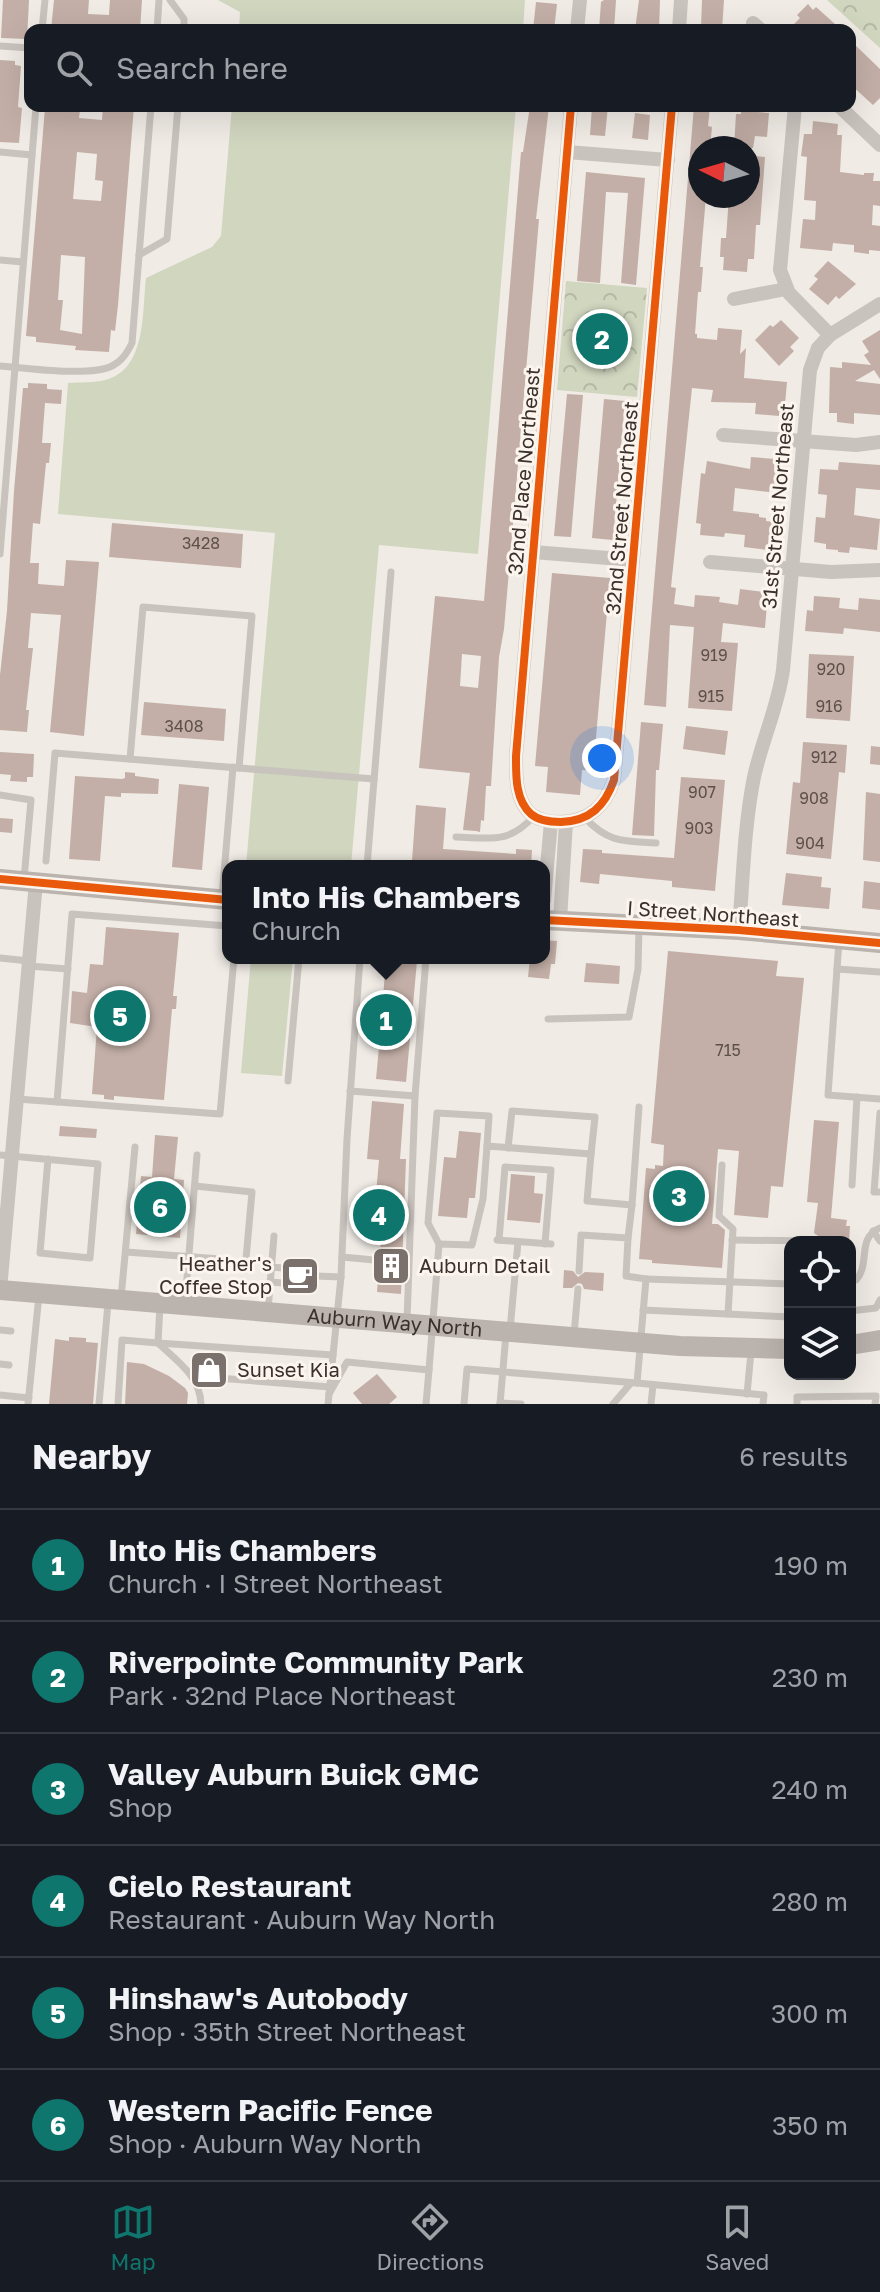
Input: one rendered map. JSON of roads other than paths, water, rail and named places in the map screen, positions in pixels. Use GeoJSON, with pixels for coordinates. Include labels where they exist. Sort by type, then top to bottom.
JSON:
{"type":"FeatureCollection","features":[{"type":"Feature","properties":{"kind":"main road"},"geometry":{"type":"LineString","coordinates":[[0,879],[222,900]]}},
{"type":"Feature","properties":{"kind":"main road","name":"I Street Northeast"},"geometry":{"type":"LineString","coordinates":[[552,920],[739,930],[880,943]]}},
{"type":"Feature","properties":{"kind":"main road","name":"Auburn Way North"},"geometry":{"type":"LineString","coordinates":[[0,1290],[641,1343],[784,1349]]}},
{"type":"Feature","properties":{"kind":"main road"},"geometry":{"type":"LineString","coordinates":[[856,1344],[880,1340]]}},
{"type":"Feature","properties":{"kind":"street"},"geometry":{"type":"LineString","coordinates":[[578,24],[580,0]]}},
{"type":"Feature","properties":{"kind":"street"},"geometry":{"type":"LineString","coordinates":[[679,24],[681,0]]}},
{"type":"Feature","properties":{"kind":"street","name":"32nd Place Northeast"},"geometry":{"type":"LineString","coordinates":[[534,816],[522,800],[516,774],[570,112]]}},
{"type":"Feature","properties":{"kind":"street","name":"32nd Street Northeast"},"geometry":{"type":"LineString","coordinates":[[585,818],[598,809],[614,780],[672,112]]}},
{"type":"Feature","properties":{"kind":"street"},"geometry":{"type":"LineString","coordinates":[[794,112],[781,254],[781,276],[786,289],[830,335],[880,304]]}},
{"type":"Feature","properties":{"kind":"street"},"geometry":{"type":"LineString","coordinates":[[845,112],[880,145]]}},
{"type":"Feature","properties":{"kind":"street"},"geometry":{"type":"LineString","coordinates":[[567,152],[668,160]]}},
{"type":"Feature","properties":{"kind":"street"},"geometry":{"type":"LineString","coordinates":[[734,299],[786,289]]}},
{"type":"Feature","properties":{"kind":"street","name":"31st Street Northeast"},"geometry":{"type":"LineString","coordinates":[[739,930],[749,810],[759,758],[781,689],[811,365],[818,348],[830,335]]}},
{"type":"Feature","properties":{"kind":"street"},"geometry":{"type":"LineString","coordinates":[[723,435],[856,445],[880,442]]}},
{"type":"Feature","properties":{"kind":"street"},"geometry":{"type":"LineString","coordinates":[[533,552],[633,560]]}},
{"type":"Feature","properties":{"kind":"street"},"geometry":{"type":"LineString","coordinates":[[710,562],[853,572],[880,570]]}},
{"type":"Feature","properties":{"kind":"street"},"geometry":{"type":"LineString","coordinates":[[534,816],[558,822],[585,818]]}},
{"type":"Feature","properties":{"kind":"street"},"geometry":{"type":"LineString","coordinates":[[550,867],[558,822]]}},
{"type":"Feature","properties":{"kind":"street"},"geometry":{"type":"LineString","coordinates":[[552,920],[558,822]]}},
{"type":"Feature","properties":{"kind":"street"},"geometry":{"type":"LineString","coordinates":[[0,1290],[6,1156],[17,1099],[29,963],[30,882]]}},
{"type":"Feature","properties":{"kind":"lane"},"geometry":{"type":"LineString","coordinates":[[43,24],[45,0]]}},
{"type":"Feature","properties":{"kind":"lane"},"geometry":{"type":"LineString","coordinates":[[157,24],[159,0]]}},
{"type":"Feature","properties":{"kind":"lane"},"geometry":{"type":"LineString","coordinates":[[170,0],[184,19],[184,24]]}},
{"type":"Feature","properties":{"kind":"lane"},"geometry":{"type":"LineString","coordinates":[[0,46],[24,48]]}},
{"type":"Feature","properties":{"kind":"lane"},"geometry":{"type":"LineString","coordinates":[[0,554],[3,476],[36,112]]}},
{"type":"Feature","properties":{"kind":"lane"},"geometry":{"type":"LineString","coordinates":[[0,366],[99,371],[118,363],[127,354],[132,343],[151,112]]}},
{"type":"Feature","properties":{"kind":"lane"},"geometry":{"type":"LineString","coordinates":[[139,255],[167,239],[178,112]]}},
{"type":"Feature","properties":{"kind":"lane"},"geometry":{"type":"LineString","coordinates":[[0,152],[32,155]]}},
{"type":"Feature","properties":{"kind":"lane"},"geometry":{"type":"LineString","coordinates":[[0,260],[23,262]]}},
{"type":"Feature","properties":{"kind":"lane"},"geometry":{"type":"LineString","coordinates":[[367,860],[391,572]]}},
{"type":"Feature","properties":{"kind":"lane"},"geometry":{"type":"LineString","coordinates":[[130,759],[143,607],[252,616],[225,860]]}},
{"type":"Feature","properties":{"kind":"lane"},"geometry":{"type":"LineString","coordinates":[[46,861],[55,753],[374,779]]}},
{"type":"Feature","properties":{"kind":"lane"},"geometry":{"type":"LineString","coordinates":[[0,795],[27,798],[31,803],[30,882]]}},
{"type":"Feature","properties":{"kind":"lane"},"geometry":{"type":"LineString","coordinates":[[456,837],[508,837],[524,828],[534,816]]}},
{"type":"Feature","properties":{"kind":"lane"},"geometry":{"type":"LineString","coordinates":[[585,818],[613,840],[656,843]]}},
{"type":"Feature","properties":{"kind":"lane"},"geometry":{"type":"LineString","coordinates":[[57,1102],[72,914],[222,926]]}},
{"type":"Feature","properties":{"kind":"lane"},"geometry":{"type":"LineString","coordinates":[[548,1019],[629,1017],[638,969],[639,924]]}},
{"type":"Feature","properties":{"kind":"lane"},"geometry":{"type":"LineString","coordinates":[[839,939],[828,1095],[880,1099]]}},
{"type":"Feature","properties":{"kind":"lane"},"geometry":{"type":"LineString","coordinates":[[0,958],[68,969]]}},
{"type":"Feature","properties":{"kind":"lane"},"geometry":{"type":"LineString","coordinates":[[17,1099],[220,1114],[233,964]]}},
{"type":"Feature","properties":{"kind":"lane"},"geometry":{"type":"LineString","coordinates":[[288,1081],[298,964]]}},
{"type":"Feature","properties":{"kind":"lane"},"geometry":{"type":"LineString","coordinates":[[328,1404],[341,1277],[360,964]]}},
{"type":"Feature","properties":{"kind":"lane"},"geometry":{"type":"LineString","coordinates":[[407,1324],[415,1096],[426,964]]}},
{"type":"Feature","properties":{"kind":"lane"},"geometry":{"type":"LineString","coordinates":[[837,969],[880,972]]}},
{"type":"Feature","properties":{"kind":"lane"},"geometry":{"type":"LineString","coordinates":[[350,1091],[415,1096]]}},
{"type":"Feature","properties":{"kind":"lane"},"geometry":{"type":"LineString","coordinates":[[852,1185],[857,1097]]}},
{"type":"Feature","properties":{"kind":"lane"},"geometry":{"type":"LineString","coordinates":[[639,1107],[626,1276],[784,1284]]}},
{"type":"Feature","properties":{"kind":"lane"},"geometry":{"type":"LineString","coordinates":[[508,1148],[512,1111],[595,1117],[587,1201],[632,1205]]}},
{"type":"Feature","properties":{"kind":"lane"},"geometry":{"type":"LineString","coordinates":[[426,1404],[439,1244],[428,1223],[437,1113],[489,1116],[483,1199],[472,1245],[439,1244]]}},
{"type":"Feature","properties":{"kind":"lane"},"geometry":{"type":"LineString","coordinates":[[880,1113],[874,1192],[880,1192]]}},
{"type":"Feature","properties":{"kind":"lane"},"geometry":{"type":"LineString","coordinates":[[487,1146],[591,1154]]}},
{"type":"Feature","properties":{"kind":"lane"},"geometry":{"type":"LineString","coordinates":[[99,1404],[114,1299],[126,1252],[135,1147]]}},
{"type":"Feature","properties":{"kind":"lane"},"geometry":{"type":"LineString","coordinates":[[184,1305],[197,1155]]}},
{"type":"Feature","properties":{"kind":"lane"},"geometry":{"type":"LineString","coordinates":[[6,1156],[48,1159],[98,1164],[90,1258],[40,1253],[48,1159]]}},
{"type":"Feature","properties":{"kind":"lane"},"geometry":{"type":"LineString","coordinates":[[722,1165],[719,1216],[733,1229],[728,1314]]}},
{"type":"Feature","properties":{"kind":"lane"},"geometry":{"type":"LineString","coordinates":[[505,1167],[551,1170],[548,1244],[518,1242],[497,1240],[505,1167]]}},
{"type":"Feature","properties":{"kind":"lane"},"geometry":{"type":"LineString","coordinates":[[195,1186],[252,1192],[245,1270]]}},
{"type":"Feature","properties":{"kind":"lane"},"geometry":{"type":"LineString","coordinates":[[876,1229],[880,1241]]}},
{"type":"Feature","properties":{"kind":"lane"},"geometry":{"type":"LineString","coordinates":[[856,1280],[863,1272],[865,1242],[876,1229]]}},
{"type":"Feature","properties":{"kind":"lane"},"geometry":{"type":"LineString","coordinates":[[579,1271],[581,1235],[628,1238]]}},
{"type":"Feature","properties":{"kind":"lane"},"geometry":{"type":"LineString","coordinates":[[267,1312],[274,1236]]}},
{"type":"Feature","properties":{"kind":"lane"},"geometry":{"type":"LineString","coordinates":[[732,1240],[784,1241]]}},
{"type":"Feature","properties":{"kind":"lane"},"geometry":{"type":"LineString","coordinates":[[518,1242],[500,1403],[521,1404]]}},
{"type":"Feature","properties":{"kind":"lane"},"geometry":{"type":"LineString","coordinates":[[126,1252],[221,1259]]}},
{"type":"Feature","properties":{"kind":"lane"},"geometry":{"type":"LineString","coordinates":[[342,1257],[374,1260]]}},
{"type":"Feature","properties":{"kind":"lane"},"geometry":{"type":"LineString","coordinates":[[271,1267],[307,1270],[316,1276],[341,1277]]}},
{"type":"Feature","properties":{"kind":"lane"},"geometry":{"type":"LineString","coordinates":[[270,1282],[308,1285],[316,1276]]}},
{"type":"Feature","properties":{"kind":"lane"},"geometry":{"type":"LineString","coordinates":[[613,1404],[634,1383],[646,1279]]}},
{"type":"Feature","properties":{"kind":"lane"},"geometry":{"type":"LineString","coordinates":[[574,1337],[578,1289]]}},
{"type":"Feature","properties":{"kind":"lane"},"geometry":{"type":"LineString","coordinates":[[0,1395],[29,1401],[39,1293]]}},
{"type":"Feature","properties":{"kind":"lane"},"geometry":{"type":"LineString","coordinates":[[856,1310],[876,1308],[880,1300]]}},
{"type":"Feature","properties":{"kind":"lane"},"geometry":{"type":"LineString","coordinates":[[158,1343],[161,1303]]}},
{"type":"Feature","properties":{"kind":"lane"},"geometry":{"type":"LineString","coordinates":[[643,1310],[784,1317]]}},
{"type":"Feature","properties":{"kind":"lane"},"geometry":{"type":"LineString","coordinates":[[0,1330],[11,1331]]}},
{"type":"Feature","properties":{"kind":"lane"},"geometry":{"type":"LineString","coordinates":[[118,1404],[122,1340],[333,1355]]}},
{"type":"Feature","properties":{"kind":"lane"},"geometry":{"type":"LineString","coordinates":[[158,1343],[192,1376],[198,1386],[201,1404]]}},
{"type":"Feature","properties":{"kind":"lane"},"geometry":{"type":"LineString","coordinates":[[747,1394],[751,1349]]}},
{"type":"Feature","properties":{"kind":"lane"},"geometry":{"type":"LineString","coordinates":[[330,1390],[347,1362],[429,1370]]}},
{"type":"Feature","properties":{"kind":"lane"},"geometry":{"type":"LineString","coordinates":[[464,1404],[467,1369],[764,1395],[763,1404]]}},
{"type":"Feature","properties":{"kind":"lane"},"geometry":{"type":"LineString","coordinates":[[192,1376],[330,1390]]}},
{"type":"Feature","properties":{"kind":"lane"},"geometry":{"type":"LineString","coordinates":[[651,1404],[653,1385]]}},
{"type":"Feature","properties":{"kind":"lane"},"geometry":{"type":"LineString","coordinates":[[797,1404],[797,1397],[876,1396],[875,1404]]}},
{"type":"Feature","properties":{"kind":"place","name":"Riverpointe Community Park"},"geometry":{"type":"Point","coordinates":[602,339]}},
{"type":"Feature","properties":{"kind":"place","name":"Hinshaw's Autobody"},"geometry":{"type":"Point","coordinates":[120,1016]}},
{"type":"Feature","properties":{"kind":"place","name":"Into His Chambers"},"geometry":{"type":"Point","coordinates":[386,1020]}},
{"type":"Feature","properties":{"kind":"place","name":"Valley Auburn Buick GMC"},"geometry":{"type":"Point","coordinates":[679,1196]}},
{"type":"Feature","properties":{"kind":"place","name":"Western Pacific Fence"},"geometry":{"type":"Point","coordinates":[160,1207]}},
{"type":"Feature","properties":{"kind":"place","name":"Cielo Restaurant"},"geometry":{"type":"Point","coordinates":[379,1215]}},
{"type":"Feature","properties":{"kind":"place","name":"Auburn Detail"},"geometry":{"type":"Point","coordinates":[391,1266]}},
{"type":"Feature","properties":{"kind":"place","name":"Heather's Coffee Stop"},"geometry":{"type":"Point","coordinates":[300,1276]}},
{"type":"Feature","properties":{"kind":"place","name":"Sunset Kia"},"geometry":{"type":"Point","coordinates":[209,1370]}}]}
